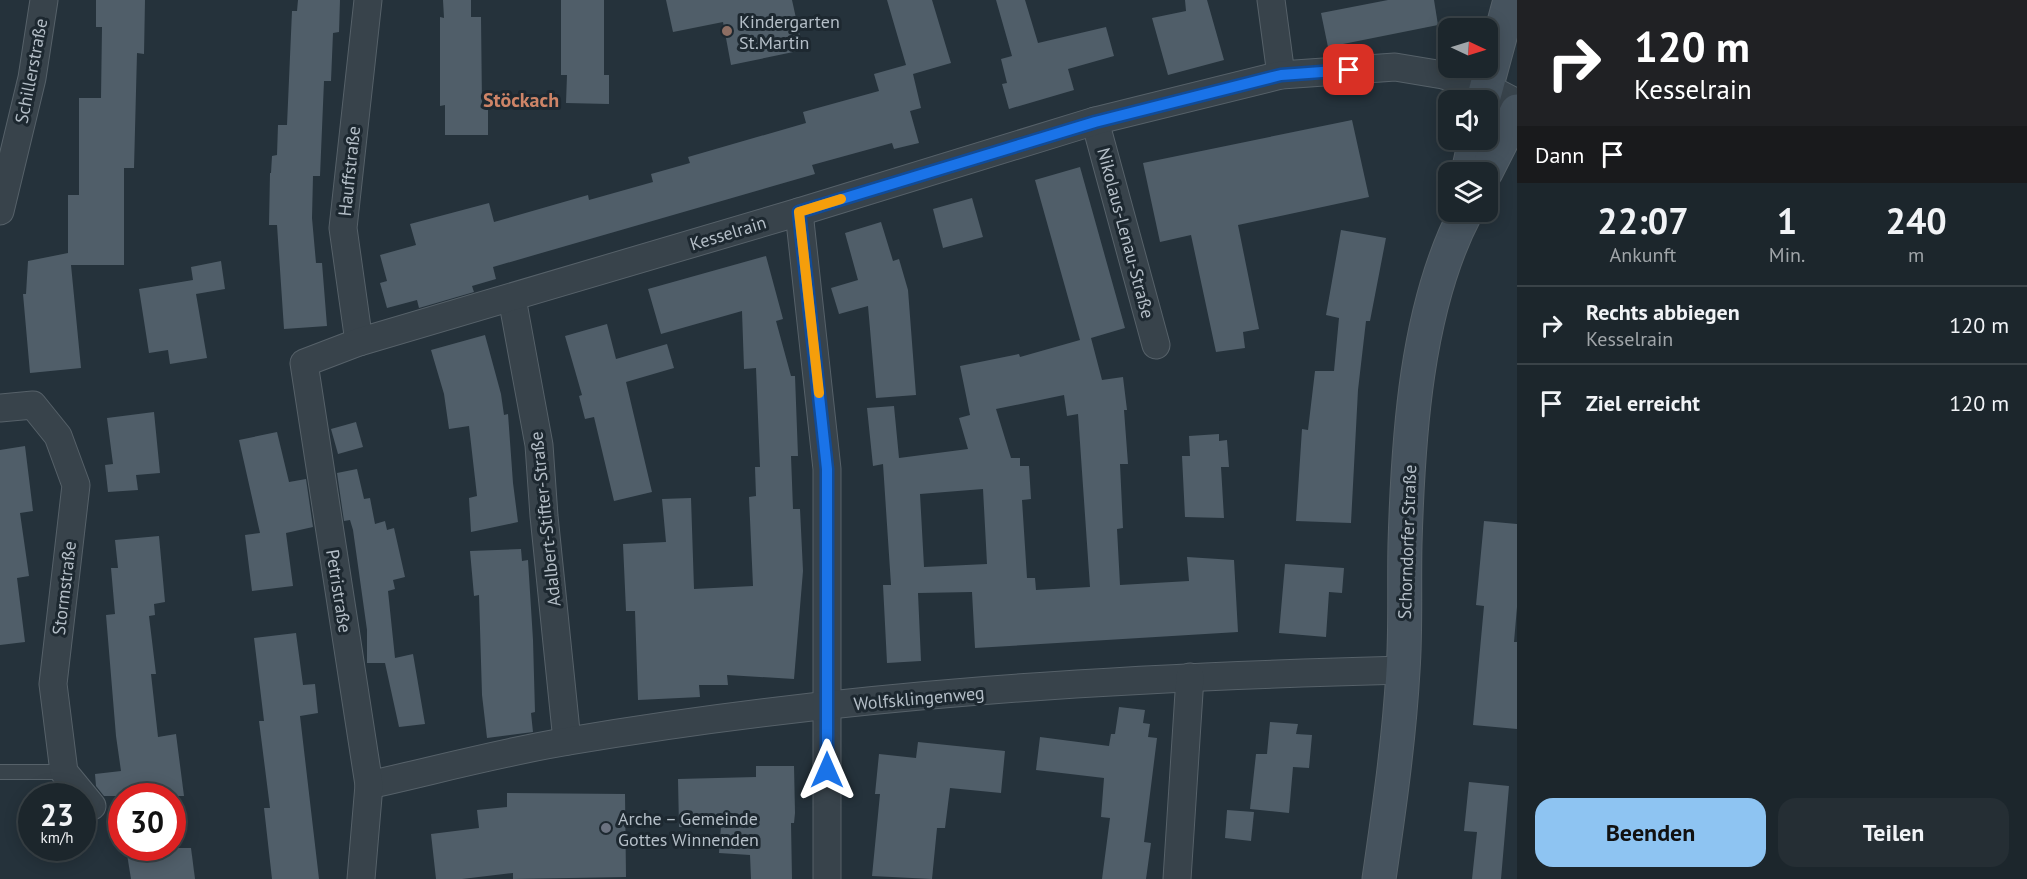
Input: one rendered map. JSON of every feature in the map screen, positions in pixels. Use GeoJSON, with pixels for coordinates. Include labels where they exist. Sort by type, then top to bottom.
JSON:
{"type":"FeatureCollection","features":[{"type":"Feature","properties":{"kind":"street","name":"Schillerstraße"},"geometry":{"type":"LineString","coordinates":[[0,211],[32,78],[44,0]]}},
{"type":"Feature","properties":{"kind":"street","name":"Hauffstraße"},"geometry":{"type":"LineString","coordinates":[[359,342],[343,228],[368,0]]}},
{"type":"Feature","properties":{"kind":"street"},"geometry":{"type":"LineString","coordinates":[[1271,0],[1281,75]]}},
{"type":"Feature","properties":{"kind":"street"},"geometry":{"type":"LineString","coordinates":[[1486,90],[1510,0]]}},
{"type":"Feature","properties":{"kind":"street","name":"Kesselrain"},"geometry":{"type":"LineString","coordinates":[[359,342],[1095,122],[1281,75],[1395,67],[1443,75],[1476,90]]}},
{"type":"Feature","properties":{"kind":"street","name":"Kesselrain"},"geometry":{"type":"LineString","coordinates":[[1498,98],[1517,103]]}},
{"type":"Feature","properties":{"kind":"street"},"geometry":{"type":"LineString","coordinates":[[1491,162],[1517,111]]}},
{"type":"Feature","properties":{"kind":"street","name":"Nikolaus-Lenau-Straße"},"geometry":{"type":"LineString","coordinates":[[1095,122],[1156,345]]}},
{"type":"Feature","properties":{"kind":"street"},"geometry":{"type":"LineString","coordinates":[[799,212],[827,469],[826,879]]}},
{"type":"Feature","properties":{"kind":"street","name":"Schorndorfer Straße"},"geometry":{"type":"LineString","coordinates":[[1379,879],[1388,820],[1404,670],[1405,543],[1414,398],[1425,334],[1459,222]]}},
{"type":"Feature","properties":{"kind":"street","name":"Adalbert-Stifter-Straße"},"geometry":{"type":"LineString","coordinates":[[512,298],[539,445],[567,741]]}},
{"type":"Feature","properties":{"kind":"street","name":"Petristraße"},"geometry":{"type":"LineString","coordinates":[[359,342],[304,363],[369,785],[361,879]]}},
{"type":"Feature","properties":{"kind":"street","name":"Stormstraße"},"geometry":{"type":"LineString","coordinates":[[0,408],[33,405],[58,436],[76,485],[53,684],[64,772]]}},
{"type":"Feature","properties":{"kind":"street","name":"Wolfsklingenweg"},"geometry":{"type":"LineString","coordinates":[[369,785],[567,741],[827,705],[1190,677],[1404,670]]}},
{"type":"Feature","properties":{"kind":"street"},"geometry":{"type":"LineString","coordinates":[[1177,879],[1190,677]]}},
{"type":"Feature","properties":{"kind":"street"},"geometry":{"type":"LineString","coordinates":[[64,772],[73,783]]}},
{"type":"Feature","properties":{"kind":"lane"},"geometry":{"type":"LineString","coordinates":[[0,772],[64,772]]}},
{"type":"Feature","properties":{"kind":"building"},"geometry":{"type":"Polygon","coordinates":[[[96,0],[145,0],[144,54],[137,53],[134,168],[124,168],[124,265],[71,265],[81,368],[30,373],[23,294],[26,294],[28,261],[68,253],[68,195],[79,195],[79,98],[101,98],[102,27],[96,27],[96,0]]]}},
{"type":"Feature","properties":{"kind":"building"},"geometry":{"type":"Polygon","coordinates":[[[298,0],[340,0],[339,32],[333,33],[331,81],[324,81],[320,176],[313,176],[312,218],[316,263],[322,263],[327,326],[284,329],[277,225],[269,225],[270,173],[272,156],[277,155],[278,125],[287,125],[292,11],[297,11],[298,0]]]}},
{"type":"Feature","properties":{"kind":"building"},"geometry":{"type":"Polygon","coordinates":[[[443,0],[471,0],[471,17],[481,17],[482,105],[488,106],[488,135],[445,135],[445,105],[440,106],[440,17],[444,18],[443,0]]]}},
{"type":"Feature","properties":{"kind":"building"},"geometry":{"type":"Polygon","coordinates":[[[561,0],[604,0],[604,75],[609,75],[609,104],[566,103],[567,75],[561,75],[561,0]]]}},
{"type":"Feature","properties":{"kind":"building"},"geometry":{"type":"Polygon","coordinates":[[[666,0],[792,0],[803,50],[731,65],[723,22],[673,32],[666,0]]]}},
{"type":"Feature","properties":{"kind":"building"},"geometry":{"type":"Polygon","coordinates":[[[887,0],[932,0],[951,63],[913,74],[921,108],[910,111],[919,143],[894,149],[892,143],[812,165],[815,174],[493,267],[496,279],[472,286],[474,292],[419,308],[417,300],[387,308],[380,283],[387,281],[380,255],[416,245],[410,224],[489,203],[494,222],[588,195],[589,200],[653,182],[651,174],[690,163],[688,157],[806,123],[803,112],[879,91],[874,74],[906,65],[887,0]]]}},
{"type":"Feature","properties":{"kind":"building"},"geometry":{"type":"Polygon","coordinates":[[[996,0],[1025,0],[1038,43],[1106,27],[1114,56],[1068,69],[1074,90],[1009,109],[1002,84],[1007,83],[1001,59],[1012,56],[996,0]]]}},
{"type":"Feature","properties":{"kind":"building"},"geometry":{"type":"Polygon","coordinates":[[[1185,0],[1207,0],[1224,60],[1168,75],[1152,18],[1186,11],[1185,0]]]}},
{"type":"Feature","properties":{"kind":"building"},"geometry":{"type":"Polygon","coordinates":[[[1388,0],[1434,0],[1438,25],[1328,47],[1321,13],[1388,0]]]}},
{"type":"Feature","properties":{"kind":"building"},"geometry":{"type":"Polygon","coordinates":[[[1352,120],[1369,197],[1238,225],[1259,329],[1243,332],[1245,348],[1216,352],[1191,235],[1160,242],[1143,163],[1352,120]]]}},
{"type":"Feature","properties":{"kind":"building"},"geometry":{"type":"Polygon","coordinates":[[[1080,167],[1125,328],[1091,338],[1102,380],[1123,377],[1127,410],[1124,410],[1128,464],[1120,464],[1123,528],[1117,529],[1120,585],[1189,581],[1187,557],[1234,560],[1238,632],[975,648],[972,592],[918,593],[921,661],[887,663],[883,585],[891,585],[883,464],[873,466],[867,408],[894,406],[899,458],[968,449],[959,418],[970,415],[960,366],[1019,354],[1020,357],[1080,340],[1035,180],[1080,167]],[[1064,395],[996,409],[1011,458],[1020,458],[1020,466],[1029,466],[1031,499],[1022,500],[1027,578],[1035,578],[1036,590],[1090,587],[1078,414],[1067,416],[1064,395]],[[983,489],[920,494],[924,567],[987,564],[983,489]]]}},
{"type":"Feature","properties":{"kind":"building"},"geometry":{"type":"Polygon","coordinates":[[[972,198],[983,237],[943,248],[933,209],[972,198]]]}},
{"type":"Feature","properties":{"kind":"building"},"geometry":{"type":"Polygon","coordinates":[[[881,222],[893,261],[899,259],[908,290],[916,395],[876,398],[868,306],[839,314],[831,288],[858,280],[845,233],[881,222]]]}},
{"type":"Feature","properties":{"kind":"building"},"geometry":{"type":"Polygon","coordinates":[[[1341,230],[1386,238],[1370,321],[1366,321],[1358,390],[1351,523],[1296,521],[1302,429],[1308,430],[1315,371],[1334,371],[1339,318],[1326,315],[1341,230]]]}},
{"type":"Feature","properties":{"kind":"building"},"geometry":{"type":"Polygon","coordinates":[[[766,256],[783,319],[776,321],[791,376],[795,376],[798,456],[791,456],[793,509],[800,509],[803,571],[794,679],[727,675],[728,685],[699,685],[700,697],[638,700],[635,611],[626,611],[623,544],[666,542],[662,499],[691,498],[694,589],[753,586],[749,497],[756,496],[755,467],[760,467],[756,368],[744,369],[742,311],[661,334],[648,289],[766,256]]]}},
{"type":"Feature","properties":{"kind":"building"},"geometry":{"type":"Polygon","coordinates":[[[221,261],[225,289],[196,294],[207,358],[170,364],[168,350],[149,353],[139,289],[193,280],[191,267],[221,261]]]}},
{"type":"Feature","properties":{"kind":"building"},"geometry":{"type":"Polygon","coordinates":[[[607,324],[616,359],[667,344],[674,368],[626,382],[652,492],[614,501],[594,417],[585,419],[579,396],[582,395],[565,336],[607,324]]]}},
{"type":"Feature","properties":{"kind":"building"},"geometry":{"type":"Polygon","coordinates":[[[485,335],[501,394],[504,415],[508,414],[518,522],[471,532],[469,498],[477,496],[469,426],[449,429],[444,394],[431,350],[485,335]]]}},
{"type":"Feature","properties":{"kind":"building"},"geometry":{"type":"Polygon","coordinates":[[[154,412],[160,473],[136,475],[138,490],[108,492],[105,465],[113,464],[107,418],[154,412]]]}},
{"type":"Feature","properties":{"kind":"building"},"geometry":{"type":"Polygon","coordinates":[[[356,422],[363,447],[338,454],[331,429],[356,422]]]}},
{"type":"Feature","properties":{"kind":"building"},"geometry":{"type":"Polygon","coordinates":[[[277,432],[289,482],[306,479],[313,527],[286,533],[293,586],[252,591],[245,535],[260,533],[239,440],[277,432]]]}},
{"type":"Feature","properties":{"kind":"building"},"geometry":{"type":"Polygon","coordinates":[[[1219,434],[1219,441],[1227,440],[1229,467],[1221,467],[1224,518],[1185,517],[1182,456],[1190,456],[1189,436],[1219,434]]]}},
{"type":"Feature","properties":{"kind":"building"},"geometry":{"type":"Polygon","coordinates":[[[25,446],[33,511],[20,513],[29,576],[17,578],[25,642],[0,645],[0,450],[25,446]]]}},
{"type":"Feature","properties":{"kind":"building"},"geometry":{"type":"Polygon","coordinates":[[[357,469],[364,499],[370,498],[375,524],[385,521],[387,530],[394,528],[405,577],[393,580],[395,589],[388,591],[395,658],[413,654],[425,724],[399,727],[385,663],[367,663],[367,630],[353,530],[350,520],[344,521],[337,473],[357,469]]]}},
{"type":"Feature","properties":{"kind":"building"},"geometry":{"type":"Polygon","coordinates":[[[1484,521],[1517,524],[1517,607],[1514,642],[1517,642],[1517,729],[1473,725],[1484,606],[1476,605],[1484,521]]]}},
{"type":"Feature","properties":{"kind":"building"},"geometry":{"type":"Polygon","coordinates":[[[159,536],[165,602],[154,604],[155,615],[149,616],[156,674],[151,674],[158,737],[176,734],[182,783],[108,783],[108,796],[104,796],[96,786],[95,774],[121,771],[106,615],[115,614],[111,568],[118,568],[115,540],[159,536]]]}},
{"type":"Feature","properties":{"kind":"building"},"geometry":{"type":"Polygon","coordinates":[[[521,549],[522,561],[528,560],[533,640],[535,712],[531,713],[533,732],[487,738],[482,695],[479,595],[474,596],[470,551],[521,549]]]}},
{"type":"Feature","properties":{"kind":"building"},"geometry":{"type":"Polygon","coordinates":[[[1285,564],[1344,568],[1342,593],[1329,592],[1326,637],[1279,633],[1285,564]]]}},
{"type":"Feature","properties":{"kind":"building"},"geometry":{"type":"Polygon","coordinates":[[[296,633],[303,685],[315,684],[318,713],[300,716],[319,879],[272,879],[264,808],[270,808],[259,721],[264,721],[254,638],[296,633]]]}},
{"type":"Feature","properties":{"kind":"building"},"geometry":{"type":"Polygon","coordinates":[[[1119,707],[1145,710],[1143,723],[1150,724],[1148,737],[1157,738],[1144,842],[1151,843],[1146,879],[1102,879],[1110,818],[1101,817],[1104,778],[1036,770],[1040,737],[1109,746],[1111,734],[1115,734],[1119,707]]]}},
{"type":"Feature","properties":{"kind":"building"},"geometry":{"type":"Polygon","coordinates":[[[1270,722],[1298,724],[1296,734],[1312,735],[1309,768],[1293,767],[1289,813],[1250,809],[1256,754],[1267,754],[1270,722]]]}},
{"type":"Feature","properties":{"kind":"building"},"geometry":{"type":"Polygon","coordinates":[[[918,742],[1005,751],[1001,793],[950,788],[945,828],[937,828],[932,879],[872,876],[880,794],[875,794],[879,754],[916,758],[918,742]]]}},
{"type":"Feature","properties":{"kind":"building"},"geometry":{"type":"Polygon","coordinates":[[[756,766],[794,766],[795,813],[794,823],[791,823],[792,879],[751,879],[750,855],[719,853],[721,826],[679,827],[678,779],[756,777],[756,766]]]}},
{"type":"Feature","properties":{"kind":"building"},"geometry":{"type":"Polygon","coordinates":[[[1469,782],[1509,786],[1501,879],[1472,879],[1477,832],[1464,831],[1469,782]]]}},
{"type":"Feature","properties":{"kind":"building"},"geometry":{"type":"Polygon","coordinates":[[[507,793],[625,794],[626,877],[513,879],[513,873],[462,879],[436,879],[431,834],[479,828],[477,810],[507,807],[507,793]]]}},
{"type":"Feature","properties":{"kind":"building"},"geometry":{"type":"Polygon","coordinates":[[[1227,810],[1254,812],[1251,841],[1225,838],[1227,810]]]}},
{"type":"Feature","properties":{"kind":"building"},"geometry":{"type":"Polygon","coordinates":[[[186,848],[191,848],[195,879],[131,879],[128,861],[186,861],[186,848]]]}},
{"type":"Feature","properties":{"kind":"slow traffic"},"geometry":{"type":"LineString","coordinates":[[819,393],[799,212],[841,199]]}},
{"type":"Feature","properties":{"kind":"place","name":"Kindergarten St.Martin"},"geometry":{"type":"Point","coordinates":[727,31]}},
{"type":"Feature","properties":{"kind":"place","name":"Arche – Gemeinde Gottes Winnenden"},"geometry":{"type":"Point","coordinates":[606,828]}},
{"type":"Feature","properties":{"kind":"district","name":"Stöckach"},"geometry":{"type":"Point","coordinates":[521,100]}},
{"type":"Feature","properties":{"kind":"route"},"geometry":{"type":"LineString","coordinates":[[827,770],[827,469],[799,212],[1095,122],[1281,75],[1349,70]]}}]}
